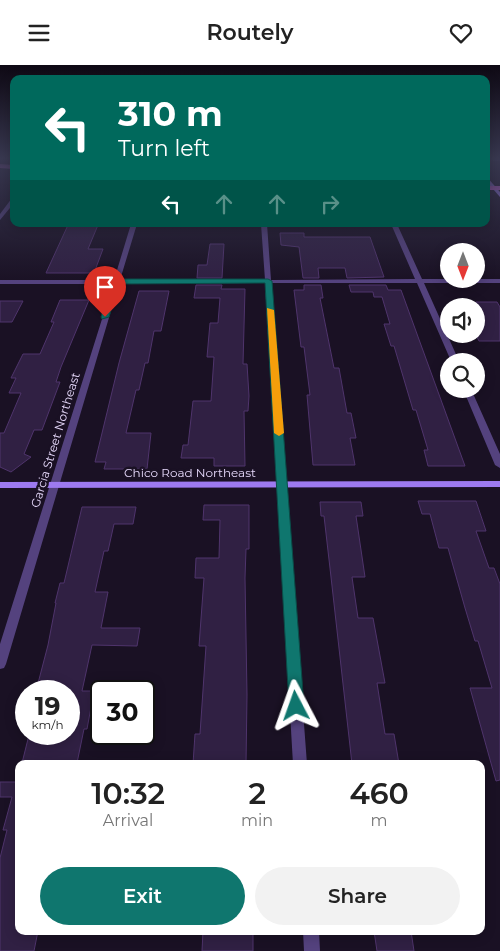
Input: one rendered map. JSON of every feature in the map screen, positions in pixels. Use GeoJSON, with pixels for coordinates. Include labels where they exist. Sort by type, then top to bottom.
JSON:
{"type":"FeatureCollection","features":[{"type":"Feature","properties":{"kind":"street"},"geometry":{"type":"LineString","coordinates":[[0,218],[10,204]]}},
{"type":"Feature","properties":{"kind":"street","name":"Garcia Street Northeast"},"geometry":{"type":"LineString","coordinates":[[0,664],[133,227]]}},
{"type":"Feature","properties":{"kind":"street"},"geometry":{"type":"LineString","coordinates":[[264,227],[300,760]]}},
{"type":"Feature","properties":{"kind":"street"},"geometry":{"type":"LineString","coordinates":[[395,227],[451,353]]}},
{"type":"Feature","properties":{"kind":"street"},"geometry":{"type":"LineString","coordinates":[[0,282],[500,281]]}},
{"type":"Feature","properties":{"kind":"street"},"geometry":{"type":"LineString","coordinates":[[471,398],[500,465]]}},
{"type":"Feature","properties":{"kind":"street","name":"Chico Road Northeast"},"geometry":{"type":"LineString","coordinates":[[0,485],[500,484]]}},
{"type":"Feature","properties":{"kind":"street"},"geometry":{"type":"LineString","coordinates":[[310,935],[312,951]]}},
{"type":"Feature","properties":{"kind":"building"},"geometry":{"type":"Polygon","coordinates":[[[67,227],[97,227],[88,249],[103,249],[94,273],[46,273],[67,227]]]}},
{"type":"Feature","properties":{"kind":"building"},"geometry":{"type":"Polygon","coordinates":[[[280,233],[304,233],[304,237],[370,237],[384,277],[347,278],[345,268],[318,268],[319,278],[303,278],[299,247],[281,245],[280,233]]]}},
{"type":"Feature","properties":{"kind":"building"},"geometry":{"type":"Polygon","coordinates":[[[210,244],[224,244],[222,278],[197,278],[198,265],[207,265],[210,244]]]}},
{"type":"Feature","properties":{"kind":"building"},"geometry":{"type":"Polygon","coordinates":[[[196,285],[222,285],[221,289],[245,289],[243,364],[247,364],[249,396],[248,411],[244,411],[245,466],[214,466],[214,458],[181,458],[183,445],[188,445],[193,401],[211,401],[214,357],[207,357],[210,323],[218,323],[220,298],[194,298],[196,285]]]}},
{"type":"Feature","properties":{"kind":"building"},"geometry":{"type":"Polygon","coordinates":[[[304,285],[321,285],[323,298],[320,298],[334,368],[339,368],[347,413],[351,413],[356,438],[350,438],[355,465],[313,465],[307,395],[310,395],[304,347],[301,347],[294,290],[304,290],[304,285]]]}},
{"type":"Feature","properties":{"kind":"building"},"geometry":{"type":"Polygon","coordinates":[[[349,285],[386,285],[388,290],[401,290],[465,466],[428,466],[424,450],[428,450],[416,410],[413,410],[394,346],[391,346],[384,324],[390,324],[382,297],[374,297],[373,292],[351,292],[349,285]]]}},
{"type":"Feature","properties":{"kind":"building"},"geometry":{"type":"Polygon","coordinates":[[[139,291],[169,291],[161,331],[154,331],[148,363],[145,363],[139,390],[136,390],[126,433],[151,433],[147,469],[104,469],[106,462],[95,462],[139,291]]]}},
{"type":"Feature","properties":{"kind":"building"},"geometry":{"type":"Polygon","coordinates":[[[60,300],[89,300],[61,367],[56,382],[60,382],[42,430],[34,430],[24,454],[31,457],[11,472],[0,467],[0,433],[4,433],[21,393],[9,393],[16,378],[11,378],[23,354],[40,354],[54,322],[51,322],[60,300]]]}},
{"type":"Feature","properties":{"kind":"building"},"geometry":{"type":"Polygon","coordinates":[[[0,301],[23,301],[12,322],[0,322],[0,301]]]}},
{"type":"Feature","properties":{"kind":"building"},"geometry":{"type":"Polygon","coordinates":[[[485,302],[497,302],[500,307],[500,341],[485,341],[485,302]]]}},
{"type":"Feature","properties":{"kind":"building"},"geometry":{"type":"Polygon","coordinates":[[[418,501],[476,501],[486,531],[476,531],[489,568],[494,568],[500,584],[500,780],[496,781],[470,688],[492,688],[478,641],[475,641],[448,548],[439,548],[430,514],[422,514],[418,501]]]}},
{"type":"Feature","properties":{"kind":"building"},"geometry":{"type":"Polygon","coordinates":[[[320,502],[361,502],[363,516],[356,516],[365,577],[352,577],[358,618],[373,618],[385,683],[377,683],[385,734],[394,734],[398,760],[352,760],[324,516],[321,516],[320,502]]]}},
{"type":"Feature","properties":{"kind":"building"},"geometry":{"type":"Polygon","coordinates":[[[204,505],[249,505],[249,549],[246,549],[245,578],[246,760],[193,760],[195,734],[200,734],[206,646],[199,646],[204,578],[195,578],[196,558],[219,558],[220,520],[203,520],[204,505]]]}},
{"type":"Feature","properties":{"kind":"building"},"geometry":{"type":"Polygon","coordinates":[[[82,507],[136,507],[133,524],[114,524],[108,551],[104,551],[95,592],[108,592],[101,628],[140,628],[137,646],[92,645],[82,691],[90,691],[90,713],[87,729],[84,729],[78,760],[23,760],[26,745],[80,745],[80,680],[39,680],[60,583],[64,583],[82,507]]]}},
{"type":"Feature","properties":{"kind":"building"},"geometry":{"type":"Polygon","coordinates":[[[0,782],[15,782],[15,935],[37,935],[34,951],[0,951],[0,858],[7,830],[3,830],[12,797],[0,797],[0,782]]]}},
{"type":"Feature","properties":{"kind":"building"},"geometry":{"type":"Polygon","coordinates":[[[203,935],[253,935],[253,951],[202,951],[203,935]]]}},
{"type":"Feature","properties":{"kind":"building"},"geometry":{"type":"Polygon","coordinates":[[[375,935],[412,935],[414,951],[377,951],[375,935]]]}},
{"type":"Feature","properties":{"kind":"slow traffic"},"geometry":{"type":"LineString","coordinates":[[270,310],[279,433]]}},
{"type":"Feature","properties":{"kind":"route"},"geometry":{"type":"LineString","coordinates":[[105,317],[116,282],[268,281],[296,706]]}}]}
